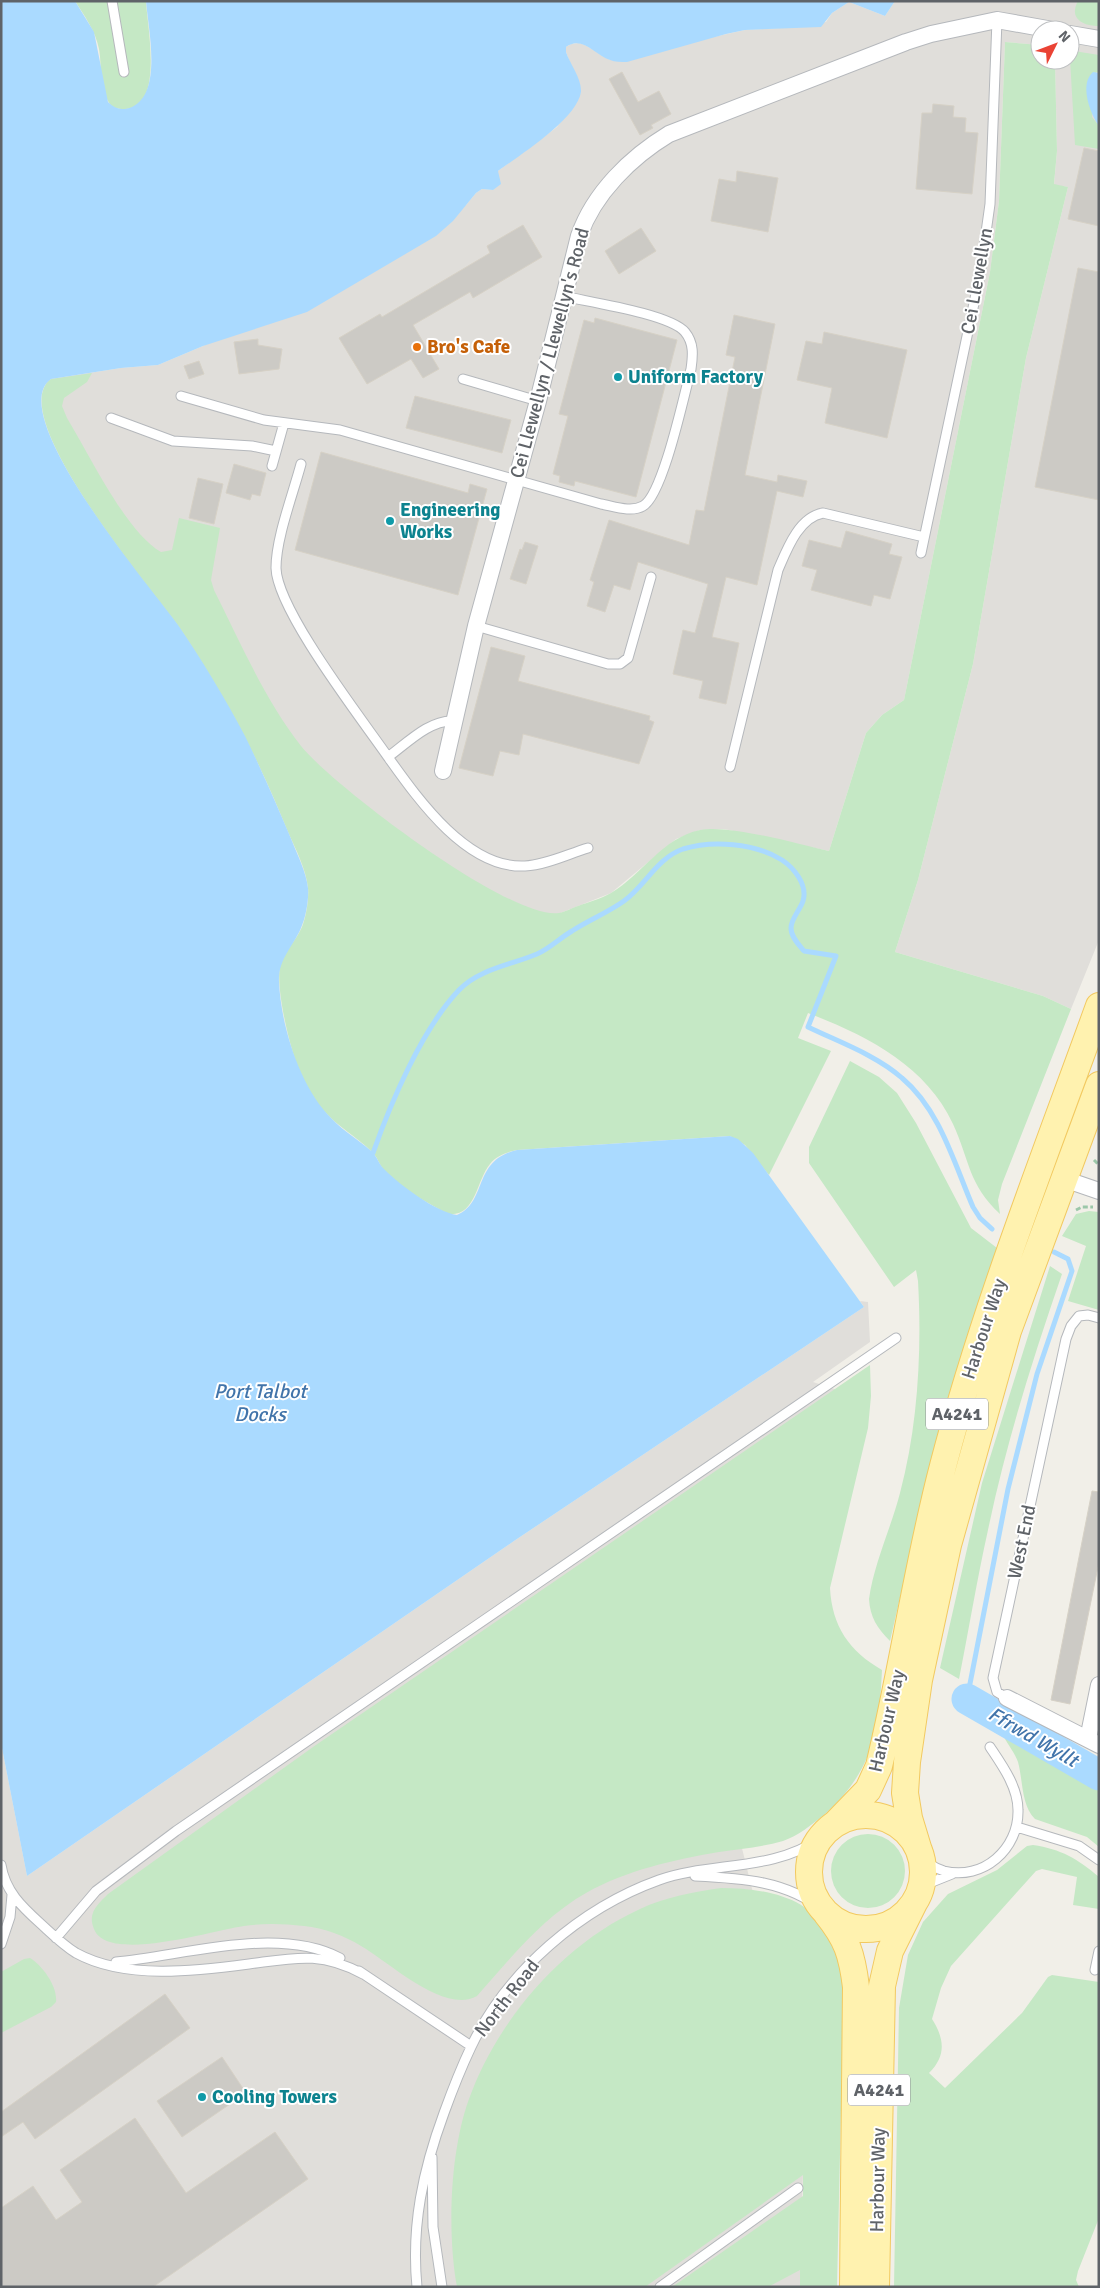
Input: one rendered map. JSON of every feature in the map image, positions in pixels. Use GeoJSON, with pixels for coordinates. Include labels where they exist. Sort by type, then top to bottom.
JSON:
{"type":"FeatureCollection","features":[{"type":"Feature","properties":{"kind":"main road","name":"Harbour Way"},"geometry":{"type":"LineString","coordinates":[[828,1831],[868,1790],[879,1766],[916,1578],[943,1467],[978,1340],[1099,1006]]}},
{"type":"Feature","properties":{"kind":"main road","name":"Harbour Way"},"geometry":{"type":"LineString","coordinates":[[919,1852],[908,1818],[905,1793],[907,1762],[919,1680],[948,1545],[1008,1331],[1099,1085]]}},
{"type":"Feature","properties":{"kind":"main road"},"geometry":{"type":"LineString","coordinates":[[828,1831],[851,1817],[867,1815],[882,1818],[899,1826],[910,1837],[919,1852]]}},
{"type":"Feature","properties":{"kind":"main road","name":"A4241"},"geometry":{"type":"LineString","coordinates":[[828,1831],[811,1856],[810,1879],[815,1898],[826,1913],[848,1926],[862,1929],[876,1928],[898,1919],[915,1901],[922,1878],[919,1852]]}},
{"type":"Feature","properties":{"kind":"main road","name":"Harbour Way"},"geometry":{"type":"LineString","coordinates":[[876,2287],[882,1986],[890,1951],[915,1901]]}},
{"type":"Feature","properties":{"kind":"main road","name":"Harbour Way"},"geometry":{"type":"LineString","coordinates":[[826,1913],[847,1942],[853,1962],[856,1987],[853,2287]]}},
{"type":"Feature","properties":{"kind":"street","name":"Cei Llewellyn / Llewellyn's Road"},"geometry":{"type":"LineString","coordinates":[[443,771],[476,626],[538,401],[579,236],[590,210],[614,180],[652,144],[692,124],[931,34],[997,20],[1030,26]]}},
{"type":"Feature","properties":{"kind":"street"},"geometry":{"type":"LineString","coordinates":[[1080,36],[1099,39]]}},
{"type":"Feature","properties":{"kind":"street"},"geometry":{"type":"LineString","coordinates":[[1064,1179],[1098,1196]]}},
{"type":"Feature","properties":{"kind":"street"},"geometry":{"type":"LineString","coordinates":[[1093,1742],[1099,1685]]}},
{"type":"Feature","properties":{"kind":"street","name":"West End"},"geometry":{"type":"LineString","coordinates":[[1006,1698],[1093,1742]]}},
{"type":"Feature","properties":{"kind":"lane"},"geometry":{"type":"LineString","coordinates":[[112,1],[124,72]]}},
{"type":"Feature","properties":{"kind":"lane","name":"Cei Llewellyn"},"geometry":{"type":"LineString","coordinates":[[921,553],[986,239],[995,114],[997,20]]}},
{"type":"Feature","properties":{"kind":"lane"},"geometry":{"type":"LineString","coordinates":[[182,396],[284,424],[340,430],[601,504],[628,509],[642,506],[653,496],[661,478],[691,368],[692,347],[684,331],[678,326],[660,318],[563,296]]}},
{"type":"Feature","properties":{"kind":"lane"},"geometry":{"type":"LineString","coordinates":[[464,379],[538,401]]}},
{"type":"Feature","properties":{"kind":"lane"},"geometry":{"type":"LineString","coordinates":[[111,418],[173,441],[252,446],[276,451]]}},
{"type":"Feature","properties":{"kind":"lane"},"geometry":{"type":"LineString","coordinates":[[272,466],[284,424]]}},
{"type":"Feature","properties":{"kind":"lane"},"geometry":{"type":"LineString","coordinates":[[301,464],[278,550],[276,567],[279,587],[311,645],[388,757],[432,813],[454,836],[475,852],[494,861],[514,866],[535,864],[588,848]]}},
{"type":"Feature","properties":{"kind":"lane"},"geometry":{"type":"LineString","coordinates":[[730,767],[778,570],[784,554],[803,525],[814,514],[830,514],[924,537]]}},
{"type":"Feature","properties":{"kind":"lane"},"geometry":{"type":"LineString","coordinates":[[476,626],[608,664],[620,664],[628,658],[651,577]]}},
{"type":"Feature","properties":{"kind":"lane"},"geometry":{"type":"LineString","coordinates":[[388,757],[433,725],[445,720],[454,721]]}},
{"type":"Feature","properties":{"kind":"lane","name":"West End"},"geometry":{"type":"LineString","coordinates":[[1006,1698],[997,1692],[994,1678],[1066,1339],[1070,1326],[1079,1316],[1088,1315],[1099,1318]]}},
{"type":"Feature","properties":{"kind":"lane"},"geometry":{"type":"LineString","coordinates":[[56,1938],[92,1895],[176,1831],[896,1338]]}},
{"type":"Feature","properties":{"kind":"lane"},"geometry":{"type":"LineString","coordinates":[[915,1901],[940,1876],[974,1871],[989,1865],[1008,1846],[1017,1827],[1018,1808],[1016,1795],[1002,1764],[990,1747]]}},
{"type":"Feature","properties":{"kind":"lane"},"geometry":{"type":"LineString","coordinates":[[1017,1827],[1079,1846],[1099,1860]]}},
{"type":"Feature","properties":{"kind":"lane","name":"North Road"},"geometry":{"type":"LineString","coordinates":[[417,2287],[415,2241],[419,2196],[432,2145],[471,2046],[501,1999],[522,1972],[591,1913],[612,1901],[661,1880],[796,1852],[828,1831]]}},
{"type":"Feature","properties":{"kind":"lane"},"geometry":{"type":"LineString","coordinates":[[919,1852],[928,1864],[958,1873]]}},
{"type":"Feature","properties":{"kind":"lane"},"geometry":{"type":"LineString","coordinates":[[1,1865],[6,1884],[12,1895],[56,1938],[74,1952],[98,1962],[130,1968],[182,1971],[318,1957],[344,1963],[363,1974]]}},
{"type":"Feature","properties":{"kind":"lane"},"geometry":{"type":"LineString","coordinates":[[682,1875],[776,1886],[795,1891],[826,1913]]}},
{"type":"Feature","properties":{"kind":"lane"},"geometry":{"type":"LineString","coordinates":[[1,1944],[10,1917],[12,1895]]}},
{"type":"Feature","properties":{"kind":"lane"},"geometry":{"type":"LineString","coordinates":[[98,1962],[137,1960],[220,1946],[286,1945],[328,1952],[471,2046]]}},
{"type":"Feature","properties":{"kind":"lane"},"geometry":{"type":"LineString","coordinates":[[1095,1970],[1099,1952]]}},
{"type":"Feature","properties":{"kind":"lane"},"geometry":{"type":"LineString","coordinates":[[432,2145],[433,2227],[442,2287]]}},
{"type":"Feature","properties":{"kind":"lane"},"geometry":{"type":"LineString","coordinates":[[660,2287],[798,2188]]}},
{"type":"Feature","properties":{"kind":"path"},"geometry":{"type":"LineString","coordinates":[[1072,1213],[1082,1207],[1094,1207],[1098,1196]]}},
{"type":"Feature","properties":{"kind":"shaded area"},"geometry":{"type":"Polygon","coordinates":[[[895,1],[1099,1],[1099,940],[1071,1009],[1043,996],[895,952],[918,880],[973,664],[1026,358],[1068,187],[1054,185],[1057,151],[1055,70],[1080,70],[1080,20],[1030,20],[1030,44],[1005,42],[999,201],[990,272],[904,700],[882,715],[866,733],[829,851],[724,829],[700,830],[676,839],[611,893],[558,914],[507,925],[214,682],[177,624],[123,556],[45,383],[51,379],[121,368],[158,365],[203,346],[466,205],[482,189],[493,190],[498,171],[557,127],[578,100],[581,91],[566,52],[566,47],[571,44],[579,43],[585,45],[610,60],[745,30],[797,27],[826,22],[832,13],[849,2],[885,16],[895,1]]]}},
{"type":"Feature","properties":{"kind":"shaded area"},"geometry":{"type":"Polygon","coordinates":[[[860,1301],[868,1302],[870,1342],[813,1382],[859,1397],[735,1820],[760,1921],[807,2015],[800,2287],[1,2287],[1,1743],[27,1876],[514,1541],[864,1307],[860,1301]]]}},
{"type":"Feature","properties":{"kind":"green space"},"geometry":{"type":"Polygon","coordinates":[[[75,1],[146,1],[151,64],[145,96],[137,106],[121,109],[114,108],[109,103],[103,89],[100,55],[95,36],[75,1]]]}},
{"type":"Feature","properties":{"kind":"green space"},"geometry":{"type":"Polygon","coordinates":[[[1078,1],[1099,1],[1099,26],[1088,25],[1079,20],[1076,17],[1075,7],[1078,1]]]}},
{"type":"Feature","properties":{"kind":"green space"},"geometry":{"type":"Polygon","coordinates":[[[1005,42],[1030,44],[1030,70],[1055,70],[1057,151],[1054,184],[1068,187],[1026,358],[973,664],[918,880],[895,952],[1043,996],[1071,1009],[1002,1184],[998,1200],[1000,1214],[989,1203],[976,1182],[953,1124],[941,1103],[927,1085],[910,1069],[872,1042],[808,1013],[798,1038],[831,1051],[769,1175],[745,1145],[730,1136],[517,1150],[492,1161],[485,1171],[470,1204],[464,1210],[448,1214],[413,1194],[389,1176],[374,1154],[329,1116],[308,1091],[297,1065],[287,1030],[279,978],[282,961],[302,927],[307,908],[308,888],[300,860],[251,750],[208,672],[176,623],[113,541],[86,502],[63,463],[47,427],[42,398],[51,379],[92,373],[87,382],[64,398],[62,406],[109,491],[135,528],[148,542],[161,552],[172,550],[179,518],[220,528],[211,580],[214,590],[276,710],[301,746],[319,765],[384,818],[464,874],[503,896],[535,910],[559,913],[611,893],[664,848],[687,834],[700,830],[713,829],[745,832],[829,851],[866,733],[882,715],[904,700],[990,272],[999,201],[1005,42]]]}},
{"type":"Feature","properties":{"kind":"green space"},"geometry":{"type":"Polygon","coordinates":[[[1080,52],[1099,55],[1099,73],[1096,72],[1092,117],[1099,126],[1099,149],[1075,145],[1071,70],[1080,70],[1080,52]]]}},
{"type":"Feature","properties":{"kind":"green space"},"geometry":{"type":"Polygon","coordinates":[[[850,1061],[879,1077],[897,1093],[916,1123],[971,1228],[997,1248],[937,1437],[890,1641],[875,1622],[869,1599],[875,1572],[900,1493],[911,1441],[919,1361],[918,1281],[916,1270],[894,1287],[809,1163],[809,1147],[850,1061]]]}},
{"type":"Feature","properties":{"kind":"green space"},"geometry":{"type":"Polygon","coordinates":[[[1089,1211],[1099,1212],[1099,1310],[1068,1301],[1086,1246],[1062,1236],[1076,1214],[1089,1211]]]}},
{"type":"Feature","properties":{"kind":"green space"},"geometry":{"type":"Polygon","coordinates":[[[1050,1266],[1062,1274],[1031,1369],[1003,1465],[984,1548],[959,1679],[940,1668],[982,1483],[1050,1266]]]}},
{"type":"Feature","properties":{"kind":"green space"},"geometry":{"type":"Polygon","coordinates":[[[870,1365],[871,1396],[868,1428],[830,1588],[834,1614],[844,1636],[860,1655],[882,1670],[879,1713],[870,1749],[863,1766],[840,1799],[824,1815],[809,1826],[783,1841],[668,1862],[618,1878],[586,1893],[555,1914],[527,1940],[477,1996],[464,2000],[434,1993],[355,1942],[334,1933],[312,1927],[282,1924],[252,1925],[187,1938],[139,1944],[119,1944],[103,1939],[94,1929],[92,1918],[95,1909],[108,1894],[313,1747],[870,1365]]]}},
{"type":"Feature","properties":{"kind":"green space"},"geometry":{"type":"Polygon","coordinates":[[[1004,1737],[1099,1788],[1099,1847],[1087,1837],[1035,1819],[1027,1807],[1018,1762],[1004,1737]]]}},
{"type":"Feature","properties":{"kind":"green space"},"geometry":{"type":"Polygon","coordinates":[[[1077,1747],[1099,1758],[1099,1768],[1096,1766],[1077,1747]]]}},
{"type":"Feature","properties":{"kind":"green space"},"geometry":{"type":"Polygon","coordinates":[[[861,1834],[875,1834],[889,1840],[899,1850],[905,1864],[905,1878],[899,1892],[889,1902],[875,1908],[861,1908],[847,1902],[837,1892],[831,1878],[831,1864],[837,1850],[847,1840],[861,1834]]]}},
{"type":"Feature","properties":{"kind":"green space"},"geometry":{"type":"Polygon","coordinates":[[[1033,1845],[1061,1852],[1084,1865],[1099,1877],[1099,1909],[1073,1905],[1077,1877],[1042,1869],[1036,1871],[951,1966],[941,1988],[932,2019],[939,2033],[942,2046],[939,2060],[929,2073],[945,2088],[1022,2013],[1048,1977],[1052,1975],[1099,1982],[1099,2218],[1078,2271],[1076,2280],[1079,2287],[894,2287],[899,2008],[908,1955],[923,1922],[948,1894],[997,1870],[1027,1846],[1033,1845]]]}},
{"type":"Feature","properties":{"kind":"green space"},"geometry":{"type":"Polygon","coordinates":[[[721,1888],[767,1892],[796,1902],[809,1910],[820,1921],[828,1934],[844,1977],[837,2287],[800,2287],[800,2270],[768,2287],[672,2287],[803,2196],[803,2175],[645,2287],[457,2287],[451,2217],[454,2167],[469,2099],[497,2040],[536,1987],[585,1942],[612,1924],[659,1901],[680,1895],[721,1888]]]}},
{"type":"Feature","properties":{"kind":"green space"},"geometry":{"type":"Polygon","coordinates":[[[30,1958],[49,1977],[55,1990],[56,2002],[51,2007],[1,2033],[1,1972],[24,1959],[30,1958]]]}},
{"type":"Feature","properties":{"kind":"water","name":"Port Talbot Docks"},"geometry":{"type":"Polygon","coordinates":[[[1,1],[75,1],[94,32],[108,102],[116,108],[122,109],[132,107],[142,100],[148,88],[151,74],[151,43],[146,1],[895,1],[885,16],[849,2],[832,13],[821,27],[745,30],[627,62],[612,61],[588,47],[578,43],[572,44],[566,47],[566,52],[581,87],[577,102],[559,125],[498,171],[501,184],[493,190],[482,189],[476,193],[453,221],[436,236],[307,312],[203,346],[158,365],[121,368],[51,379],[41,398],[47,427],[63,463],[114,541],[178,625],[204,665],[245,736],[304,870],[307,882],[308,903],[298,935],[283,960],[279,982],[284,1018],[294,1055],[310,1091],[332,1119],[370,1150],[383,1168],[409,1190],[439,1209],[457,1215],[467,1209],[473,1201],[486,1172],[493,1163],[503,1155],[517,1150],[730,1136],[738,1139],[753,1153],[864,1307],[514,1541],[27,1876],[1,1743],[1,1]]]}},
{"type":"Feature","properties":{"kind":"water"},"geometry":{"type":"Polygon","coordinates":[[[1093,72],[1099,73],[1099,126],[1089,107],[1086,91],[1089,77],[1093,72]]]}},
{"type":"Feature","properties":{"kind":"water"},"geometry":{"type":"Polygon","coordinates":[[[1006,1709],[1077,1747],[1099,1768],[1099,1788],[994,1732],[1006,1709]]]}},
{"type":"Feature","properties":{"kind":"building"},"geometry":{"type":"Polygon","coordinates":[[[622,72],[638,102],[659,91],[671,114],[651,125],[653,128],[640,135],[609,79],[622,72]]]}},
{"type":"Feature","properties":{"kind":"building"},"geometry":{"type":"Polygon","coordinates":[[[933,104],[954,106],[953,117],[966,118],[965,132],[978,133],[972,194],[916,189],[922,113],[932,113],[933,104]]]}},
{"type":"Feature","properties":{"kind":"building"},"geometry":{"type":"Polygon","coordinates":[[[1084,148],[1099,151],[1099,226],[1068,219],[1084,148]]]}},
{"type":"Feature","properties":{"kind":"building"},"geometry":{"type":"Polygon","coordinates":[[[737,171],[778,178],[768,232],[711,221],[719,179],[736,182],[737,171]]]}},
{"type":"Feature","properties":{"kind":"building"},"geometry":{"type":"Polygon","coordinates":[[[523,225],[542,257],[473,298],[470,292],[413,325],[439,369],[423,378],[411,359],[367,384],[339,338],[380,314],[382,317],[490,253],[487,246],[523,225]]]}},
{"type":"Feature","properties":{"kind":"building"},"geometry":{"type":"Polygon","coordinates":[[[641,228],[656,251],[619,274],[605,251],[641,228]]]}},
{"type":"Feature","properties":{"kind":"building"},"geometry":{"type":"Polygon","coordinates":[[[1078,268],[1099,272],[1099,500],[1035,487],[1078,268]]]}},
{"type":"Feature","properties":{"kind":"building"},"geometry":{"type":"Polygon","coordinates":[[[734,315],[775,324],[745,475],[777,482],[778,475],[807,481],[803,497],[777,491],[757,585],[726,577],[712,637],[739,643],[726,704],[699,698],[703,681],[673,674],[683,630],[695,633],[708,584],[638,562],[630,590],[614,585],[605,612],[587,606],[594,582],[590,580],[609,520],[689,545],[696,510],[704,511],[735,357],[726,355],[734,315]]]}},
{"type":"Feature","properties":{"kind":"building","name":"Uniform Factory"},"geometry":{"type":"Polygon","coordinates":[[[595,318],[677,340],[636,497],[575,481],[574,486],[559,482],[560,476],[553,474],[568,416],[559,414],[584,320],[594,323],[595,318]]]}},
{"type":"Feature","properties":{"kind":"building"},"geometry":{"type":"Polygon","coordinates":[[[824,332],[907,350],[887,438],[825,423],[832,388],[797,380],[806,341],[822,344],[824,332]]]}},
{"type":"Feature","properties":{"kind":"building"},"geometry":{"type":"Polygon","coordinates":[[[258,339],[258,345],[282,349],[279,369],[239,374],[234,342],[258,339]]]}},
{"type":"Feature","properties":{"kind":"building"},"geometry":{"type":"Polygon","coordinates":[[[199,361],[204,374],[189,379],[184,366],[199,361]]]}},
{"type":"Feature","properties":{"kind":"building"},"geometry":{"type":"Polygon","coordinates":[[[415,396],[511,420],[502,453],[406,428],[415,396]]]}},
{"type":"Feature","properties":{"kind":"building","name":"Engineering Works"},"geometry":{"type":"Polygon","coordinates":[[[321,452],[468,493],[470,484],[487,489],[458,595],[295,550],[321,452]]]}},
{"type":"Feature","properties":{"kind":"building"},"geometry":{"type":"Polygon","coordinates":[[[234,464],[266,473],[260,496],[252,494],[250,500],[226,493],[234,464]]]}},
{"type":"Feature","properties":{"kind":"building"},"geometry":{"type":"Polygon","coordinates":[[[198,478],[223,484],[214,524],[189,518],[198,478]]]}},
{"type":"Feature","properties":{"kind":"building"},"geometry":{"type":"Polygon","coordinates":[[[846,531],[892,544],[889,554],[902,557],[890,599],[874,595],[871,606],[811,590],[817,570],[802,566],[809,540],[841,548],[846,531]]]}},
{"type":"Feature","properties":{"kind":"building"},"geometry":{"type":"Polygon","coordinates":[[[525,542],[538,546],[526,584],[510,579],[520,549],[522,550],[525,542]]]}},
{"type":"Feature","properties":{"kind":"building"},"geometry":{"type":"Polygon","coordinates":[[[491,647],[525,656],[518,681],[650,716],[649,720],[654,722],[639,764],[523,734],[519,755],[500,751],[493,776],[459,768],[491,647]]]}},
{"type":"Feature","properties":{"kind":"building"},"geometry":{"type":"Polygon","coordinates":[[[1092,1491],[1099,1492],[1099,1562],[1070,1704],[1051,1700],[1092,1491]]]}},
{"type":"Feature","properties":{"kind":"building"},"geometry":{"type":"Polygon","coordinates":[[[165,1994],[190,2028],[35,2139],[23,2122],[1,2137],[1,2112],[165,1994]]]}},
{"type":"Feature","properties":{"kind":"building","name":"Cooling Towers"},"geometry":{"type":"Polygon","coordinates":[[[222,2057],[246,2093],[182,2137],[157,2101],[222,2057]]]}},
{"type":"Feature","properties":{"kind":"building"},"geometry":{"type":"Polygon","coordinates":[[[135,2118],[186,2193],[275,2132],[308,2179],[153,2287],[1,2287],[1,2208],[33,2186],[56,2220],[82,2202],[60,2170],[135,2118]]]}},
{"type":"Feature","properties":{"kind":"waterway"},"geometry":{"type":"LineString","coordinates":[[373,1153],[398,1089],[420,1045],[445,1006],[467,983],[486,972],[541,952],[578,927],[618,905],[631,895],[658,865],[674,853],[694,846],[733,845],[771,854],[791,868],[799,878],[804,889],[802,904],[791,925],[794,938],[804,951],[836,956],[808,1027],[881,1062],[915,1091],[926,1105],[945,1138],[973,1207],[980,1218],[992,1229]]}},
{"type":"Feature","properties":{"kind":"waterway"},"geometry":{"type":"LineString","coordinates":[[967,1699],[1008,1489],[1037,1374],[1072,1271],[1068,1259],[1054,1252]]}},
{"type":"Feature","properties":{"kind":"waterway","name":"Ffrwd Wyllt"},"geometry":{"type":"LineString","coordinates":[[967,1699],[1099,1775]]}},
{"type":"Feature","properties":{"kind":"place","name":"Bro's Cafe"},"geometry":{"type":"Point","coordinates":[417,347]}},
{"type":"Feature","properties":{"kind":"place","name":"Uniform Factory"},"geometry":{"type":"Point","coordinates":[618,377]}},
{"type":"Feature","properties":{"kind":"place","name":"Engineering Works"},"geometry":{"type":"Point","coordinates":[390,521]}},
{"type":"Feature","properties":{"kind":"place","name":"Cooling Towers"},"geometry":{"type":"Point","coordinates":[202,2097]}}]}
